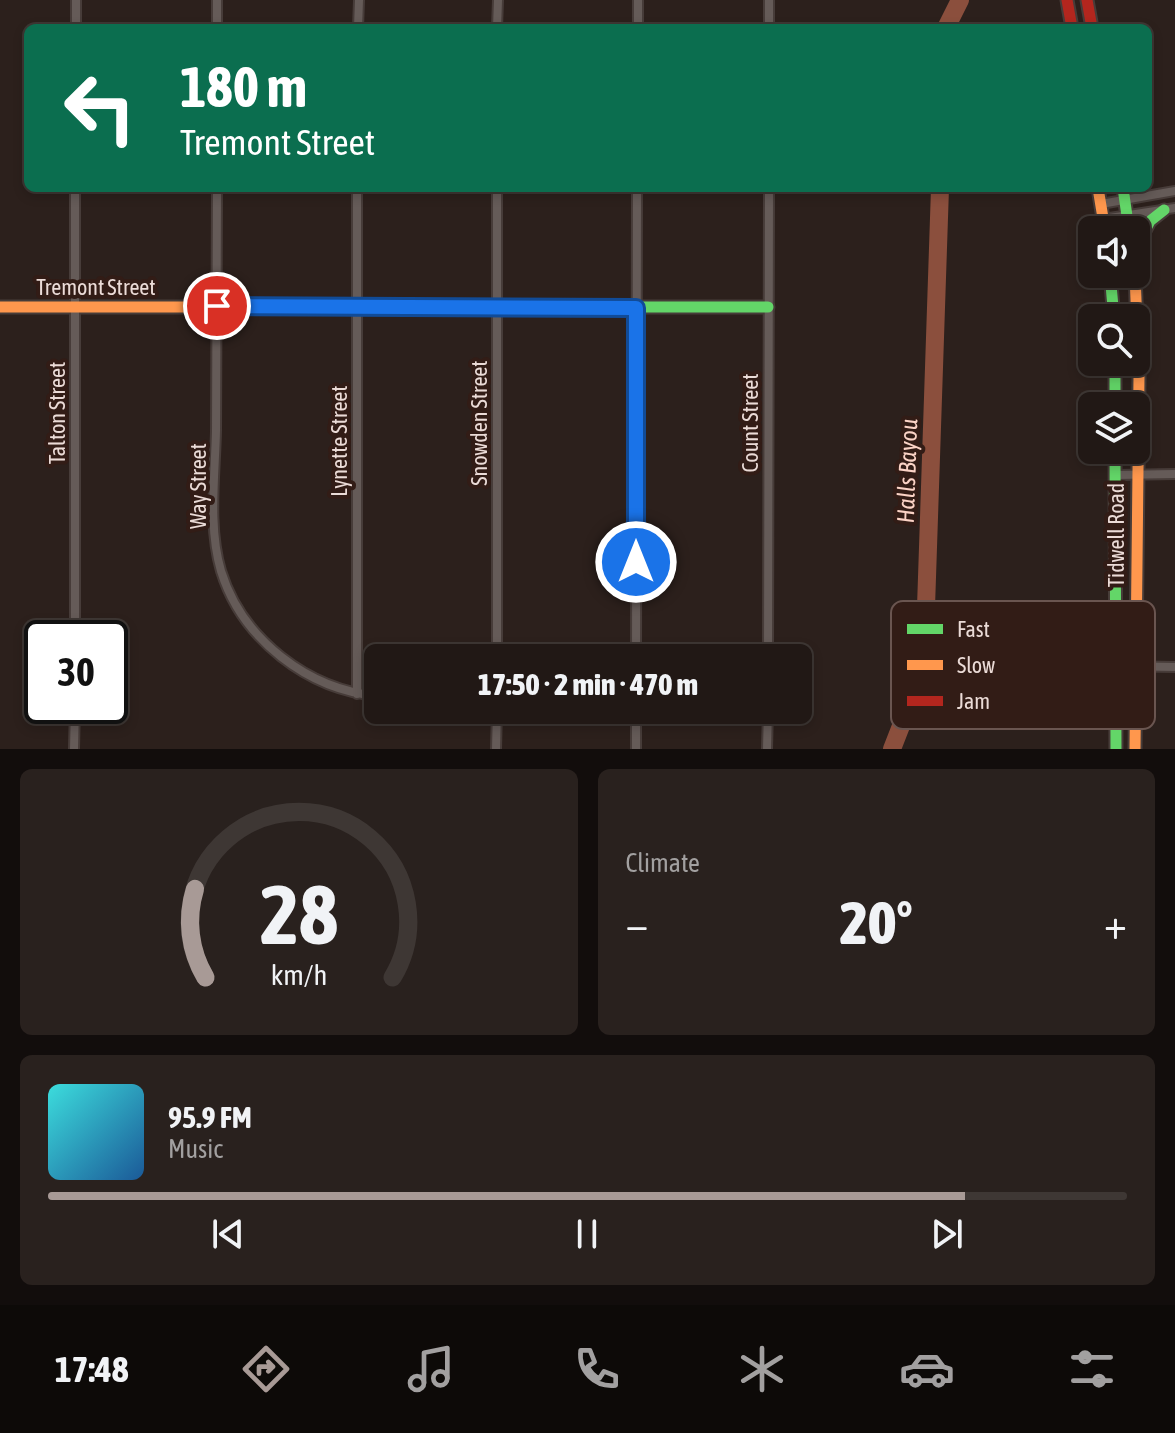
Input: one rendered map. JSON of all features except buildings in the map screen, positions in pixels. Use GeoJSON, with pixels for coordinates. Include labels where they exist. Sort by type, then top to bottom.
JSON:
{"type":"FeatureCollection","features":[{"type":"Feature","properties":{"kind":"main road"},"geometry":{"type":"LineString","coordinates":[[1067,0],[1071,24]]}},
{"type":"Feature","properties":{"kind":"main road"},"geometry":{"type":"LineString","coordinates":[[1087,0],[1091,24]]}},
{"type":"Feature","properties":{"kind":"main road"},"geometry":{"type":"LineString","coordinates":[[1099,192],[1103,216]]}},
{"type":"Feature","properties":{"kind":"main road"},"geometry":{"type":"LineString","coordinates":[[1124,194],[1127,215]]}},
{"type":"Feature","properties":{"kind":"main road"},"geometry":{"type":"LineString","coordinates":[[1150,221],[1170,209]]}},
{"type":"Feature","properties":{"kind":"main road","name":"Tidwell Road"},"geometry":{"type":"LineString","coordinates":[[1135,601],[1139,377],[1136,288]]}},
{"type":"Feature","properties":{"kind":"main road","name":"Tremont Street"},"geometry":{"type":"LineString","coordinates":[[0,307],[768,307]]}},
{"type":"Feature","properties":{"kind":"main road","name":"Tidwell Road"},"geometry":{"type":"LineString","coordinates":[[1116,464],[1116,601]]}},
{"type":"Feature","properties":{"kind":"street"},"geometry":{"type":"LineString","coordinates":[[76,0],[76,24]]}},
{"type":"Feature","properties":{"kind":"street"},"geometry":{"type":"LineString","coordinates":[[217,0],[217,24]]}},
{"type":"Feature","properties":{"kind":"street"},"geometry":{"type":"LineString","coordinates":[[358,24],[359,0]]}},
{"type":"Feature","properties":{"kind":"street"},"geometry":{"type":"LineString","coordinates":[[497,24],[498,0]]}},
{"type":"Feature","properties":{"kind":"street"},"geometry":{"type":"LineString","coordinates":[[638,0],[638,24]]}},
{"type":"Feature","properties":{"kind":"street"},"geometry":{"type":"LineString","coordinates":[[769,0],[769,24]]}},
{"type":"Feature","properties":{"kind":"street"},"geometry":{"type":"LineString","coordinates":[[1101,204],[1124,194],[1175,191]]}},
{"type":"Feature","properties":{"kind":"street","name":"Talton Street"},"geometry":{"type":"LineString","coordinates":[[75,192],[75,620]]}},
{"type":"Feature","properties":{"kind":"street","name":"Way Street"},"geometry":{"type":"LineString","coordinates":[[217,192],[215,511],[221,571],[234,600],[257,635],[298,671],[364,695]]}},
{"type":"Feature","properties":{"kind":"street","name":"Lynette Street"},"geometry":{"type":"LineString","coordinates":[[357,192],[357,694]]}},
{"type":"Feature","properties":{"kind":"street","name":"Snowden Street"},"geometry":{"type":"LineString","coordinates":[[497,192],[497,644]]}},
{"type":"Feature","properties":{"kind":"street"},"geometry":{"type":"LineString","coordinates":[[636,644],[637,192]]}},
{"type":"Feature","properties":{"kind":"street","name":"Count Street"},"geometry":{"type":"LineString","coordinates":[[768,644],[769,192]]}},
{"type":"Feature","properties":{"kind":"street"},"geometry":{"type":"LineString","coordinates":[[1127,215],[1170,209]]}},
{"type":"Feature","properties":{"kind":"street"},"geometry":{"type":"LineString","coordinates":[[1116,475],[1175,474]]}},
{"type":"Feature","properties":{"kind":"street"},"geometry":{"type":"LineString","coordinates":[[1155,666],[1175,667]]}},
{"type":"Feature","properties":{"kind":"street"},"geometry":{"type":"LineString","coordinates":[[74,749],[75,724]]}},
{"type":"Feature","properties":{"kind":"street"},"geometry":{"type":"LineString","coordinates":[[496,749],[497,724]]}},
{"type":"Feature","properties":{"kind":"street"},"geometry":{"type":"LineString","coordinates":[[636,724],[636,749]]}},
{"type":"Feature","properties":{"kind":"street"},"geometry":{"type":"LineString","coordinates":[[767,749],[768,724]]}},
{"type":"Feature","properties":{"kind":"waterway","name":"Halls Bayou"},"geometry":{"type":"LineString","coordinates":[[948,24],[960,0]]}},
{"type":"Feature","properties":{"kind":"waterway","name":"Halls Bayou"},"geometry":{"type":"LineString","coordinates":[[926,601],[940,192]]}},
{"type":"Feature","properties":{"kind":"waterway","name":"Halls Bayou"},"geometry":{"type":"LineString","coordinates":[[892,749],[900,729]]}},
{"type":"Feature","properties":{"kind":"traffic: fast"},"geometry":{"type":"LineString","coordinates":[[1124,192],[1127,216]]}},
{"type":"Feature","properties":{"kind":"traffic: fast"},"geometry":{"type":"LineString","coordinates":[[1150,221],[1164,210]]}},
{"type":"Feature","properties":{"kind":"traffic: fast"},"geometry":{"type":"LineString","coordinates":[[1111,288],[1113,304]]}},
{"type":"Feature","properties":{"kind":"traffic: fast"},"geometry":{"type":"LineString","coordinates":[[430,307],[768,307]]}},
{"type":"Feature","properties":{"kind":"traffic: fast"},"geometry":{"type":"LineString","coordinates":[[1115,376],[1115,392]]}},
{"type":"Feature","properties":{"kind":"traffic: fast"},"geometry":{"type":"LineString","coordinates":[[1115,464],[1116,601]]}},
{"type":"Feature","properties":{"kind":"traffic: fast"},"geometry":{"type":"LineString","coordinates":[[1116,729],[1116,749]]}},
{"type":"Feature","properties":{"kind":"traffic: slow"},"geometry":{"type":"LineString","coordinates":[[1099,192],[1103,216]]}},
{"type":"Feature","properties":{"kind":"traffic: slow"},"geometry":{"type":"LineString","coordinates":[[1136,288],[1139,377],[1137,601]]}},
{"type":"Feature","properties":{"kind":"traffic: slow"},"geometry":{"type":"LineString","coordinates":[[0,307],[430,307]]}},
{"type":"Feature","properties":{"kind":"traffic: slow"},"geometry":{"type":"LineString","coordinates":[[1135,729],[1135,749]]}},
{"type":"Feature","properties":{"kind":"traffic: jam"},"geometry":{"type":"LineString","coordinates":[[1067,0],[1071,24]]}},
{"type":"Feature","properties":{"kind":"traffic: jam"},"geometry":{"type":"LineString","coordinates":[[1087,0],[1091,24]]}},
{"type":"Feature","properties":{"kind":"route"},"geometry":{"type":"LineString","coordinates":[[217,306],[636,308],[636,562]]}}]}
